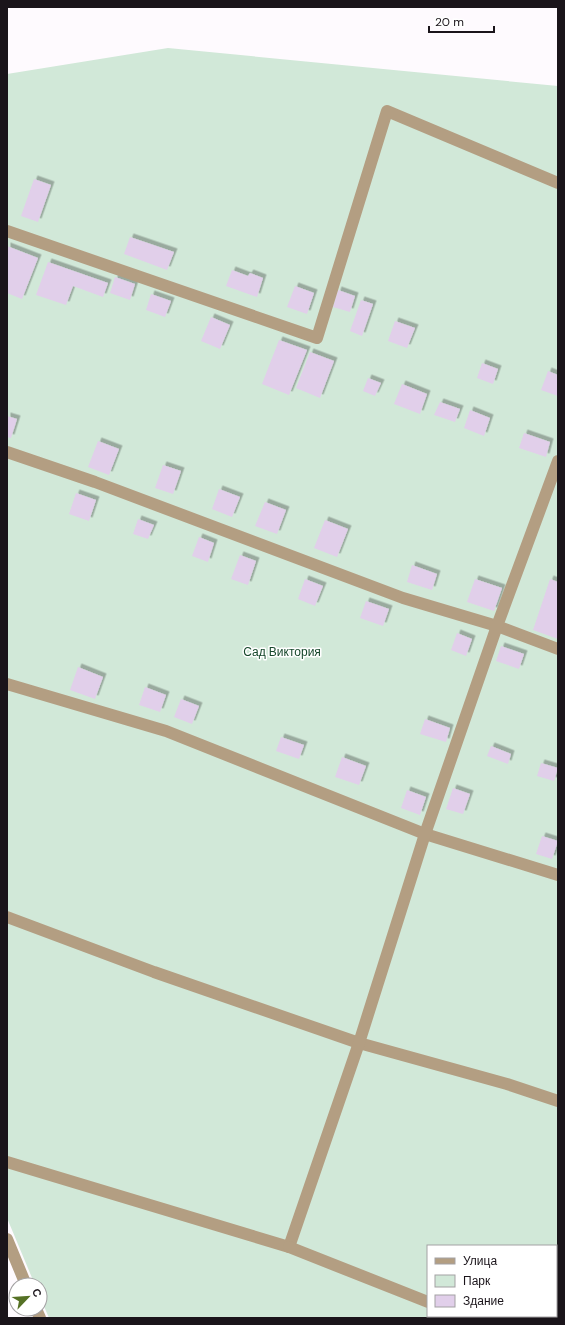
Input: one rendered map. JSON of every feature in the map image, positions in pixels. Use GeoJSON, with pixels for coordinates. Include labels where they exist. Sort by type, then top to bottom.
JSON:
{"type":"FeatureCollection","features":[{"type":"Feature","properties":{"kind":"lane"},"geometry":{"type":"LineString","coordinates":[[7,231],[317,338],[387,111],[558,183]]}},
{"type":"Feature","properties":{"kind":"lane"},"geometry":{"type":"LineString","coordinates":[[7,452],[94,482],[402,598],[497,626],[558,649]]}},
{"type":"Feature","properties":{"kind":"lane"},"geometry":{"type":"LineString","coordinates":[[289,1247],[359,1043],[425,834],[497,626],[558,461]]}},
{"type":"Feature","properties":{"kind":"lane"},"geometry":{"type":"LineString","coordinates":[[7,684],[166,731],[425,834],[558,875]]}},
{"type":"Feature","properties":{"kind":"lane"},"geometry":{"type":"LineString","coordinates":[[7,917],[154,972],[359,1043],[507,1084],[558,1101]]}},
{"type":"Feature","properties":{"kind":"lane"},"geometry":{"type":"LineString","coordinates":[[7,1162],[289,1247],[427,1302]]}},
{"type":"Feature","properties":{"kind":"lane"},"geometry":{"type":"LineString","coordinates":[[7,1239],[23,1277]]}},
{"type":"Feature","properties":{"kind":"green space","name":"Сад Виктория"},"geometry":{"type":"Polygon","coordinates":[[[168,48],[558,86],[558,1318],[49,1318],[48,1277],[32,1277],[7,1218],[7,74],[168,48]]]}},
{"type":"Feature","properties":{"kind":"building"},"geometry":{"type":"Polygon","coordinates":[[[34,179],[51,185],[38,222],[21,216],[34,179]]]}},
{"type":"Feature","properties":{"kind":"building"},"geometry":{"type":"Polygon","coordinates":[[[130,237],[174,252],[167,270],[124,254],[130,237]]]}},
{"type":"Feature","properties":{"kind":"building"},"geometry":{"type":"Polygon","coordinates":[[[7,246],[38,258],[22,299],[7,293],[7,246]]]}},
{"type":"Feature","properties":{"kind":"building"},"geometry":{"type":"Polygon","coordinates":[[[48,262],[108,283],[103,297],[73,286],[66,305],[36,295],[48,262]]]}},
{"type":"Feature","properties":{"kind":"building"},"geometry":{"type":"Polygon","coordinates":[[[232,270],[248,276],[250,273],[263,278],[257,297],[226,286],[232,270]]]}},
{"type":"Feature","properties":{"kind":"building"},"geometry":{"type":"Polygon","coordinates":[[[115,277],[135,284],[130,300],[110,293],[115,277]]]}},
{"type":"Feature","properties":{"kind":"building"},"geometry":{"type":"Polygon","coordinates":[[[295,286],[314,293],[307,314],[287,307],[295,286]]]}},
{"type":"Feature","properties":{"kind":"building"},"geometry":{"type":"Polygon","coordinates":[[[338,290],[355,296],[350,312],[333,307],[338,290]]]}},
{"type":"Feature","properties":{"kind":"building"},"geometry":{"type":"Polygon","coordinates":[[[151,294],[171,301],[165,317],[146,310],[151,294]]]}},
{"type":"Feature","properties":{"kind":"building"},"geometry":{"type":"Polygon","coordinates":[[[361,300],[373,304],[362,336],[350,331],[361,300]]]}},
{"type":"Feature","properties":{"kind":"building"},"geometry":{"type":"Polygon","coordinates":[[[211,317],[230,325],[220,349],[201,341],[211,317]]]}},
{"type":"Feature","properties":{"kind":"building"},"geometry":{"type":"Polygon","coordinates":[[[395,321],[415,328],[407,348],[388,341],[395,321]]]}},
{"type":"Feature","properties":{"kind":"building"},"geometry":{"type":"Polygon","coordinates":[[[279,340],[307,350],[289,395],[262,384],[279,340]]]}},
{"type":"Feature","properties":{"kind":"building"},"geometry":{"type":"Polygon","coordinates":[[[310,352],[334,361],[320,398],[296,388],[310,352]]]}},
{"type":"Feature","properties":{"kind":"building"},"geometry":{"type":"Polygon","coordinates":[[[482,363],[498,369],[493,384],[477,378],[482,363]]]}},
{"type":"Feature","properties":{"kind":"building"},"geometry":{"type":"Polygon","coordinates":[[[548,371],[558,375],[558,396],[541,390],[548,371]]]}},
{"type":"Feature","properties":{"kind":"building"},"geometry":{"type":"Polygon","coordinates":[[[368,378],[381,383],[375,396],[363,391],[368,378]]]}},
{"type":"Feature","properties":{"kind":"building"},"geometry":{"type":"Polygon","coordinates":[[[402,384],[427,394],[420,414],[394,404],[402,384]]]}},
{"type":"Feature","properties":{"kind":"building"},"geometry":{"type":"Polygon","coordinates":[[[440,402],[460,409],[455,422],[434,415],[440,402]]]}},
{"type":"Feature","properties":{"kind":"building"},"geometry":{"type":"Polygon","coordinates":[[[470,410],[490,418],[484,436],[464,428],[470,410]]]}},
{"type":"Feature","properties":{"kind":"building"},"geometry":{"type":"Polygon","coordinates":[[[7,416],[17,419],[11,438],[7,437],[7,416]]]}},
{"type":"Feature","properties":{"kind":"building"},"geometry":{"type":"Polygon","coordinates":[[[524,433],[550,442],[546,457],[519,448],[524,433]]]}},
{"type":"Feature","properties":{"kind":"building"},"geometry":{"type":"Polygon","coordinates":[[[98,441],[119,449],[109,475],[88,467],[98,441]]]}},
{"type":"Feature","properties":{"kind":"building"},"geometry":{"type":"Polygon","coordinates":[[[163,465],[181,471],[173,494],[155,488],[163,465]]]}},
{"type":"Feature","properties":{"kind":"building"},"geometry":{"type":"Polygon","coordinates":[[[219,489],[240,497],[232,517],[212,509],[219,489]]]}},
{"type":"Feature","properties":{"kind":"building"},"geometry":{"type":"Polygon","coordinates":[[[76,493],[96,500],[89,521],[69,514],[76,493]]]}},
{"type":"Feature","properties":{"kind":"building"},"geometry":{"type":"Polygon","coordinates":[[[265,502],[286,510],[277,534],[255,526],[265,502]]]}},
{"type":"Feature","properties":{"kind":"building"},"geometry":{"type":"Polygon","coordinates":[[[138,519],[154,525],[148,539],[133,534],[138,519]]]}},
{"type":"Feature","properties":{"kind":"building"},"geometry":{"type":"Polygon","coordinates":[[[325,520],[348,529],[337,557],[314,548],[325,520]]]}},
{"type":"Feature","properties":{"kind":"building"},"geometry":{"type":"Polygon","coordinates":[[[199,537],[214,543],[208,562],[192,556],[199,537]]]}},
{"type":"Feature","properties":{"kind":"building"},"geometry":{"type":"Polygon","coordinates":[[[240,555],[256,561],[248,585],[231,579],[240,555]]]}},
{"type":"Feature","properties":{"kind":"building"},"geometry":{"type":"Polygon","coordinates":[[[412,565],[437,574],[432,590],[407,582],[412,565]]]}},
{"type":"Feature","properties":{"kind":"building"},"geometry":{"type":"Polygon","coordinates":[[[305,579],[323,586],[315,606],[298,599],[305,579]]]}},
{"type":"Feature","properties":{"kind":"building"},"geometry":{"type":"Polygon","coordinates":[[[475,579],[502,588],[494,611],[467,602],[475,579]]]}},
{"type":"Feature","properties":{"kind":"building"},"geometry":{"type":"Polygon","coordinates":[[[550,579],[558,582],[558,639],[533,630],[550,579]]]}},
{"type":"Feature","properties":{"kind":"building"},"geometry":{"type":"Polygon","coordinates":[[[366,601],[389,609],[383,626],[360,618],[366,601]]]}},
{"type":"Feature","properties":{"kind":"building"},"geometry":{"type":"Polygon","coordinates":[[[457,633],[472,639],[466,656],[451,650],[457,633]]]}},
{"type":"Feature","properties":{"kind":"building"},"geometry":{"type":"Polygon","coordinates":[[[501,646],[524,654],[519,669],[496,661],[501,646]]]}},
{"type":"Feature","properties":{"kind":"building"},"geometry":{"type":"Polygon","coordinates":[[[78,667],[103,677],[95,699],[70,690],[78,667]]]}},
{"type":"Feature","properties":{"kind":"building"},"geometry":{"type":"Polygon","coordinates":[[[145,687],[166,695],[160,712],[139,705],[145,687]]]}},
{"type":"Feature","properties":{"kind":"building"},"geometry":{"type":"Polygon","coordinates":[[[181,699],[199,706],[192,724],[174,717],[181,699]]]}},
{"type":"Feature","properties":{"kind":"building"},"geometry":{"type":"Polygon","coordinates":[[[425,719],[450,728],[446,742],[420,734],[425,719]]]}},
{"type":"Feature","properties":{"kind":"building"},"geometry":{"type":"Polygon","coordinates":[[[281,737],[304,745],[299,759],[276,751],[281,737]]]}},
{"type":"Feature","properties":{"kind":"building"},"geometry":{"type":"Polygon","coordinates":[[[491,746],[511,754],[508,764],[487,756],[491,746]]]}},
{"type":"Feature","properties":{"kind":"building"},"geometry":{"type":"Polygon","coordinates":[[[342,757],[366,766],[359,785],[335,777],[342,757]]]}},
{"type":"Feature","properties":{"kind":"building"},"geometry":{"type":"Polygon","coordinates":[[[541,763],[558,768],[554,781],[537,776],[541,763]]]}},
{"type":"Feature","properties":{"kind":"building"},"geometry":{"type":"Polygon","coordinates":[[[453,788],[470,794],[463,814],[446,809],[453,788]]]}},
{"type":"Feature","properties":{"kind":"building"},"geometry":{"type":"Polygon","coordinates":[[[407,790],[426,797],[420,815],[401,808],[407,790]]]}},
{"type":"Feature","properties":{"kind":"building"},"geometry":{"type":"Polygon","coordinates":[[[542,836],[558,841],[552,859],[536,854],[542,836]]]}}]}
